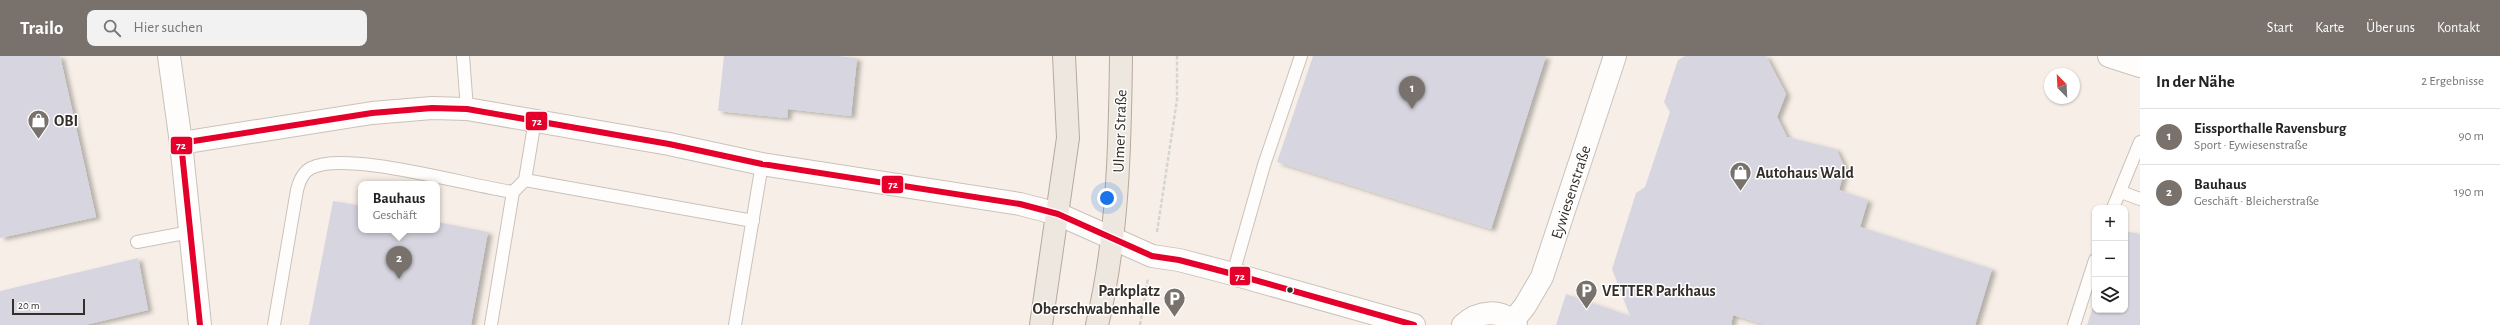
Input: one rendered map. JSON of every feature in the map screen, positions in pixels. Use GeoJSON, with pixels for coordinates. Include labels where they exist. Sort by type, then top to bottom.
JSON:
{"type":"FeatureCollection","features":[{"type":"Feature","properties":{"kind":"main road"},"geometry":{"type":"LineString","coordinates":[[1040,325],[1058,214],[1068,138],[1064,56]]}},
{"type":"Feature","properties":{"kind":"main road","name":"Ulmer Straße"},"geometry":{"type":"LineString","coordinates":[[1096,325],[1113,239],[1120,143],[1121,56]]}},
{"type":"Feature","properties":{"kind":"street"},"geometry":{"type":"LineString","coordinates":[[169,56],[181,143],[200,325]]}},
{"type":"Feature","properties":{"kind":"street","name":"Eywiesenstraße"},"geometry":{"type":"LineString","coordinates":[[1463,325],[1480,314],[1492,313],[1503,315],[1515,323],[1542,277],[1615,56]]}},
{"type":"Feature","properties":{"kind":"street"},"geometry":{"type":"LineString","coordinates":[[2109,56],[2140,66]]}},
{"type":"Feature","properties":{"kind":"street"},"geometry":{"type":"LineString","coordinates":[[181,143],[372,113],[432,108],[467,109],[535,120],[762,164],[1012,203],[1058,214],[1152,256],[1179,260],[1233,274],[1414,325]]}},
{"type":"Feature","properties":{"kind":"lane"},"geometry":{"type":"LineString","coordinates":[[463,56],[467,109]]}},
{"type":"Feature","properties":{"kind":"lane"},"geometry":{"type":"LineString","coordinates":[[1233,274],[1264,165],[1301,56]]}},
{"type":"Feature","properties":{"kind":"lane"},"geometry":{"type":"LineString","coordinates":[[491,325],[512,192],[525,180],[535,120]]}},
{"type":"Feature","properties":{"kind":"lane"},"geometry":{"type":"LineString","coordinates":[[2114,205],[2140,142]]}},
{"type":"Feature","properties":{"kind":"lane"},"geometry":{"type":"LineString","coordinates":[[274,325],[297,190],[300,179],[310,168],[339,162],[382,167],[512,192]]}},
{"type":"Feature","properties":{"kind":"lane"},"geometry":{"type":"LineString","coordinates":[[736,325],[762,164]]}},
{"type":"Feature","properties":{"kind":"lane"},"geometry":{"type":"LineString","coordinates":[[525,180],[753,221]]}},
{"type":"Feature","properties":{"kind":"lane"},"geometry":{"type":"LineString","coordinates":[[2121,192],[2140,199]]}},
{"type":"Feature","properties":{"kind":"lane"},"geometry":{"type":"LineString","coordinates":[[138,242],[190,232]]}},
{"type":"Feature","properties":{"kind":"lane"},"geometry":{"type":"LineString","coordinates":[[2074,325],[2092,269]]}},
{"type":"Feature","properties":{"kind":"path"},"geometry":{"type":"LineString","coordinates":[[1140,325],[1177,100],[1177,56]]}},
{"type":"Feature","properties":{"kind":"building","name":"OBI"},"geometry":{"type":"Polygon","coordinates":[[[0,56],[60,56],[96,217],[0,238],[0,56]]]}},
{"type":"Feature","properties":{"kind":"building"},"geometry":{"type":"Polygon","coordinates":[[[724,56],[838,56],[857,58],[851,116],[788,109],[787,118],[718,111],[724,56]]]}},
{"type":"Feature","properties":{"kind":"building"},"geometry":{"type":"Polygon","coordinates":[[[1313,56],[1546,56],[1491,229],[1277,162],[1313,56]]]}},
{"type":"Feature","properties":{"kind":"building","name":"Autohaus Wald"},"geometry":{"type":"Polygon","coordinates":[[[1685,56],[1766,56],[1786,94],[1777,117],[1787,137],[1836,149],[1845,168],[1839,190],[1868,200],[1860,227],[1992,269],[1975,325],[1767,325],[1733,315],[1731,325],[1556,325],[1566,294],[1630,316],[1612,269],[1636,193],[1645,187],[1670,112],[1664,102],[1678,60],[1685,56]]]}},
{"type":"Feature","properties":{"kind":"building"},"geometry":{"type":"Polygon","coordinates":[[[333,201],[358,205],[358,233],[440,233],[440,223],[488,232],[471,325],[309,325],[333,201]]]}},
{"type":"Feature","properties":{"kind":"building"},"geometry":{"type":"Polygon","coordinates":[[[2128,232],[2140,234],[2140,325],[2087,325],[2092,310],[2092,313],[2128,313],[2128,232]]]}},
{"type":"Feature","properties":{"kind":"building"},"geometry":{"type":"Polygon","coordinates":[[[138,258],[148,310],[85,325],[0,325],[0,291],[138,258]]]}},
{"type":"Feature","properties":{"kind":"transit line","name":"72"},"geometry":{"type":"LineString","coordinates":[[200,325],[181,143],[372,113],[432,108],[467,109],[669,144],[762,164],[1020,204],[1058,214],[1152,256],[1179,260],[1233,274],[1414,325]]}},
{"type":"Feature","properties":{"kind":"place","name":"Eissporthalle Ravensburg"},"geometry":{"type":"Point","coordinates":[1412,109]}},
{"type":"Feature","properties":{"kind":"place","name":"OBI"},"geometry":{"type":"Point","coordinates":[39,140]}},
{"type":"Feature","properties":{"kind":"place","name":"Autohaus Wald"},"geometry":{"type":"Point","coordinates":[1741,192]}},
{"type":"Feature","properties":{"kind":"place","name":"Bauhaus"},"geometry":{"type":"Point","coordinates":[399,279]}},
{"type":"Feature","properties":{"kind":"place","name":"VETTER Parkhaus"},"geometry":{"type":"Point","coordinates":[1586,310]}},
{"type":"Feature","properties":{"kind":"place","name":"Parkplatz Oberschwabenhalle"},"geometry":{"type":"Point","coordinates":[1175,318]}}]}
